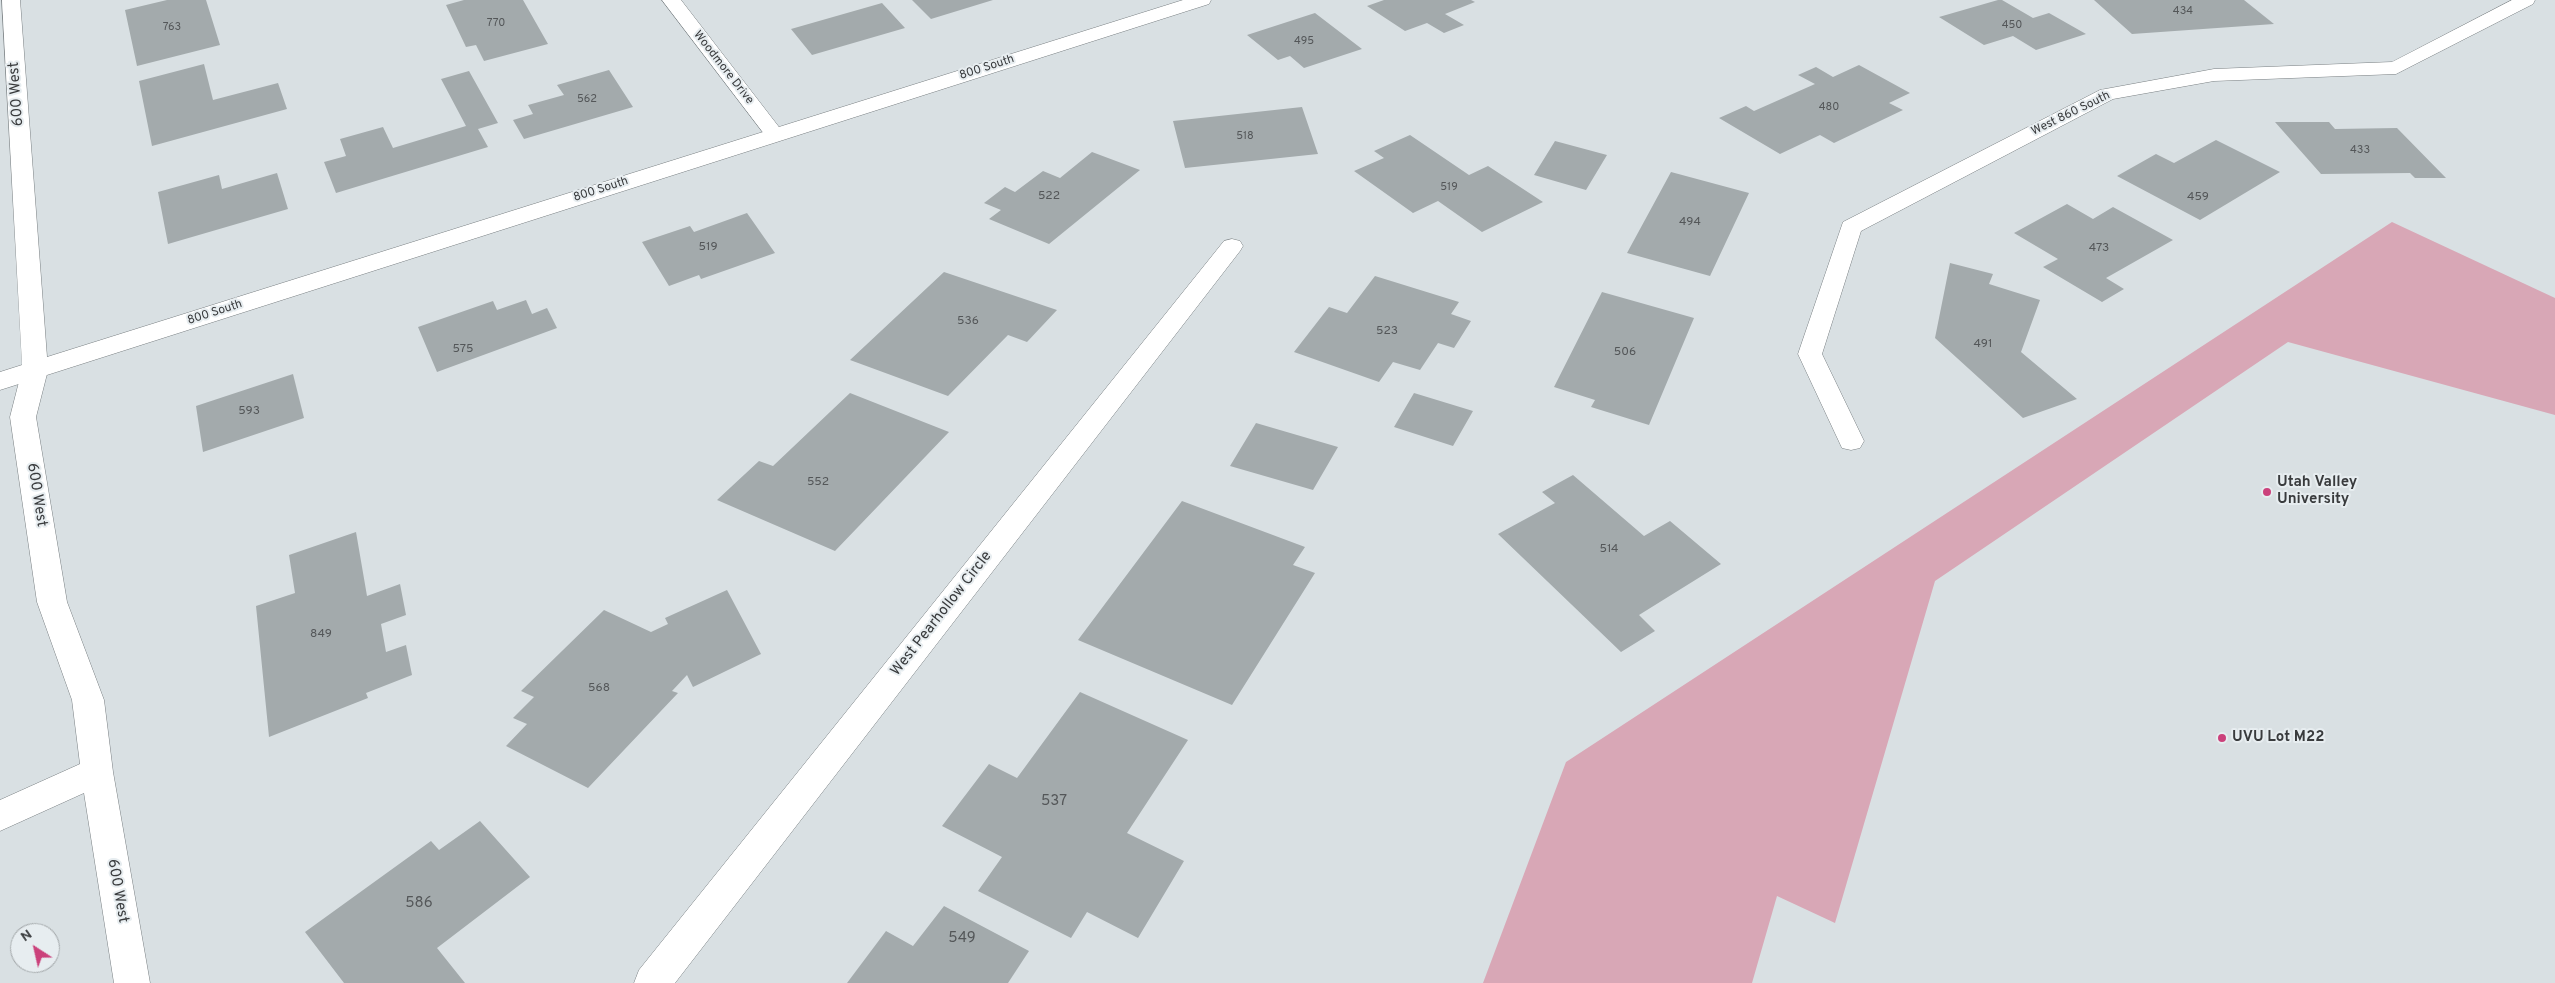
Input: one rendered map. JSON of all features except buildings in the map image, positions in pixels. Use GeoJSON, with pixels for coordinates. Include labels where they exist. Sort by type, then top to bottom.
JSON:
{"type":"FeatureCollection","features":[{"type":"Feature","properties":{"kind":"street","name":"600 West"},"geometry":{"type":"LineString","coordinates":[[11,0],[35,370],[23,417],[52,602],[88,700],[96,772],[132,983]]}},
{"type":"Feature","properties":{"kind":"street","name":"Woodmore Drive"},"geometry":{"type":"LineString","coordinates":[[671,0],[775,135]]}},
{"type":"Feature","properties":{"kind":"street","name":"800 South"},"geometry":{"type":"LineString","coordinates":[[0,381],[1202,0]]}},
{"type":"Feature","properties":{"kind":"street","name":"West 860 South"},"geometry":{"type":"LineString","coordinates":[[1851,441],[1810,354],[1851,226],[2107,94],[2214,76],[2396,68],[2526,0]]}},
{"type":"Feature","properties":{"kind":"street","name":"West Pearhollow Circle"},"geometry":{"type":"LineString","coordinates":[[652,983],[1232,246]]}},
{"type":"Feature","properties":{"kind":"street"},"geometry":{"type":"LineString","coordinates":[[0,816],[96,772]]}},
{"type":"Feature","properties":{"kind":"shaded area"},"geometry":{"type":"Polygon","coordinates":[[[2392,222],[2555,298],[2555,415],[2288,342],[1935,581],[1835,923],[1777,896],[1752,983],[1483,983],[1566,762],[2392,222]]]}},
{"type":"Feature","properties":{"kind":"place","name":"Utah Valley University"},"geometry":{"type":"Point","coordinates":[2267,492]}},
{"type":"Feature","properties":{"kind":"place","name":"UVU Lot M22"},"geometry":{"type":"Point","coordinates":[2222,738]}}]}
